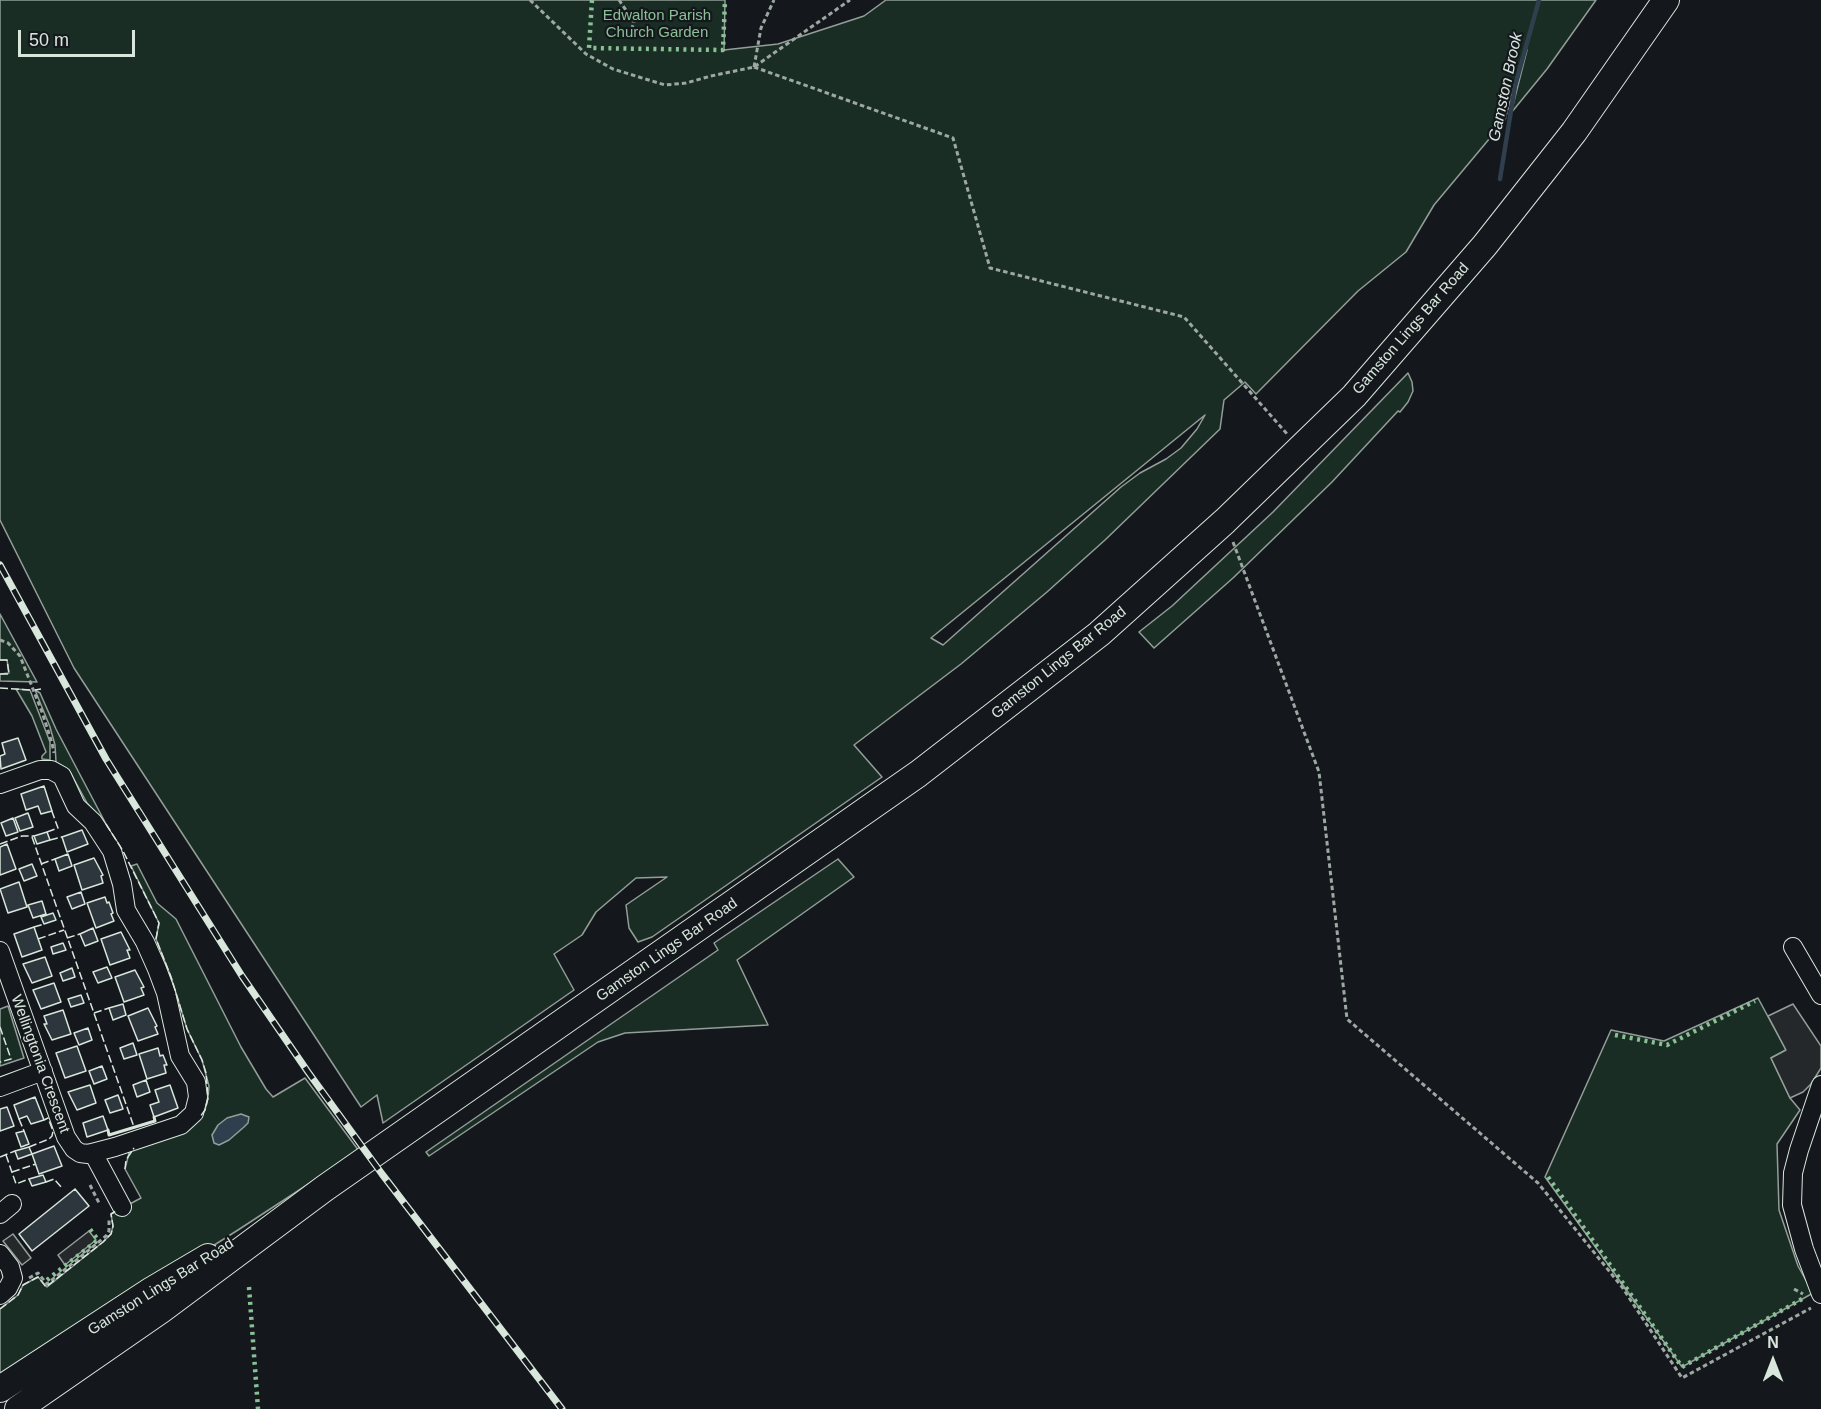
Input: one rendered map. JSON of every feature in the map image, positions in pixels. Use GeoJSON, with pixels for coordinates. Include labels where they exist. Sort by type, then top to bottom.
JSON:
{"type":"FeatureCollection","features":[{"type":"Feature","properties":{"kind":"highway","name":"Gamston Lings Bar Road"},"geometry":{"type":"LineString","coordinates":[[18,1409],[161,1310],[325,1188],[918,774],[1100,634],[1225,521],[1354,396],[1485,245],[1574,132],[1666,0]]}},
{"type":"Feature","properties":{"kind":"highway","name":"Gamston Lings Bar Road"},"geometry":{"type":"LineString","coordinates":[[0,1389],[152,1290],[325,1188]]}},
{"type":"Feature","properties":{"kind":"street"},"geometry":{"type":"LineString","coordinates":[[0,784],[40,770],[51,770],[62,776],[76,806],[93,822],[112,850],[122,884],[126,910],[145,942],[157,969],[180,1056],[196,1082],[198,1097],[194,1113],[181,1125],[93,1153],[111,1211]]}},
{"type":"Feature","properties":{"kind":"street"},"geometry":{"type":"LineString","coordinates":[[1793,947],[1821,995]]}},
{"type":"Feature","properties":{"kind":"street","name":"Wellingtonia Crescent"},"geometry":{"type":"LineString","coordinates":[[0,951],[69,1144],[80,1153],[93,1153]]}},
{"type":"Feature","properties":{"kind":"street"},"geometry":{"type":"LineString","coordinates":[[0,1087],[43,1071]]}},
{"type":"Feature","properties":{"kind":"street"},"geometry":{"type":"LineString","coordinates":[[1818,1300],[1792,1205],[1793,1173],[1821,1085]]}},
{"type":"Feature","properties":{"kind":"street"},"geometry":{"type":"LineString","coordinates":[[1803,1092],[1810,1115]]}},
{"type":"Feature","properties":{"kind":"street"},"geometry":{"type":"LineString","coordinates":[[0,1254],[12,1272],[13,1278],[8,1288],[0,1295]]}},
{"type":"Feature","properties":{"kind":"path"},"geometry":{"type":"LineString","coordinates":[[530,0],[586,54],[613,69],[665,85],[686,83],[754,68],[850,0]]}},
{"type":"Feature","properties":{"kind":"path"},"geometry":{"type":"LineString","coordinates":[[619,0],[634,22],[630,34]]}},
{"type":"Feature","properties":{"kind":"path"},"geometry":{"type":"LineString","coordinates":[[754,68],[761,28],[774,0]]}},
{"type":"Feature","properties":{"kind":"path"},"geometry":{"type":"LineString","coordinates":[[754,68],[953,138],[990,267],[1184,317],[1300,448]]}},
{"type":"Feature","properties":{"kind":"path"},"geometry":{"type":"LineString","coordinates":[[1225,521],[1319,772],[1347,1019],[1538,1183],[1622,1287],[1682,1378],[1818,1300]]}},
{"type":"Feature","properties":{"kind":"path"},"geometry":{"type":"LineString","coordinates":[[0,640],[8,643],[20,656],[31,684],[52,743],[54,752],[51,770]]}},
{"type":"Feature","properties":{"kind":"path"},"geometry":{"type":"LineString","coordinates":[[22,1282],[38,1273],[47,1284],[106,1236],[109,1231],[111,1211],[94,1196],[90,1185]]}},
{"type":"Feature","properties":{"kind":"green space","name":"Edwalton Parish Church Garden"},"geometry":{"type":"Polygon","coordinates":[[[0,0],[725,0],[724,50],[778,44],[864,16],[886,0],[1596,0],[1547,69],[1511,113],[1527,50],[1520,64],[1505,120],[1434,205],[1406,252],[1358,291],[1256,394],[1245,382],[1224,400],[1220,429],[1105,540],[1047,592],[961,664],[854,745],[882,777],[652,937],[638,942],[629,928],[626,905],[667,877],[636,878],[596,912],[582,935],[554,954],[574,990],[383,1123],[377,1095],[361,1107],[74,668],[0,520],[0,0]],[[1205,415],[931,638],[943,645],[1121,487],[1181,448],[1205,415]]]}},
{"type":"Feature","properties":{"kind":"green space"},"geometry":{"type":"Polygon","coordinates":[[[1408,373],[1413,391],[1400,412],[1398,411],[1332,482],[1233,578],[1154,648],[1139,632],[1172,606],[1273,512],[1408,373]]]}},
{"type":"Feature","properties":{"kind":"green space"},"geometry":{"type":"Polygon","coordinates":[[[0,614],[37,682],[0,681],[0,674],[9,673],[7,660],[0,660],[0,614]]]}},
{"type":"Feature","properties":{"kind":"green space"},"geometry":{"type":"Polygon","coordinates":[[[16,689],[30,690],[50,742],[50,760],[42,759],[46,752],[32,716],[16,689]]]}},
{"type":"Feature","properties":{"kind":"green space"},"geometry":{"type":"Polygon","coordinates":[[[35,690],[40,693],[56,729],[106,824],[87,803],[69,770],[56,762],[55,745],[50,727],[35,690]]]}},
{"type":"Feature","properties":{"kind":"green space"},"geometry":{"type":"Polygon","coordinates":[[[838,859],[854,877],[737,960],[768,1025],[625,1033],[598,1042],[429,1156],[426,1152],[718,950],[714,943],[838,859]]]}},
{"type":"Feature","properties":{"kind":"green space"},"geometry":{"type":"Polygon","coordinates":[[[137,864],[157,903],[176,919],[241,1047],[266,1089],[273,1097],[305,1078],[359,1151],[0,1381],[0,1309],[18,1295],[23,1285],[38,1277],[47,1287],[103,1242],[111,1234],[113,1226],[111,1214],[141,1198],[125,1169],[129,1153],[134,1148],[197,1122],[205,1110],[209,1086],[202,1060],[187,1029],[171,977],[156,939],[159,923],[131,866],[137,864]]]}},
{"type":"Feature","properties":{"kind":"green space"},"geometry":{"type":"Polygon","coordinates":[[[1758,998],[1786,1050],[1771,1058],[1790,1098],[1800,1110],[1777,1144],[1779,1210],[1798,1266],[1813,1293],[1682,1367],[1545,1177],[1611,1030],[1664,1041],[1758,998]]]}},
{"type":"Feature","properties":{"kind":"green space"},"geometry":{"type":"Polygon","coordinates":[[[8,1006],[24,1058],[0,1066],[0,1009],[8,1006]]]}},
{"type":"Feature","properties":{"kind":"shaded area"},"geometry":{"type":"Polygon","coordinates":[[[1793,1004],[1821,1046],[1821,1068],[1803,1092],[1790,1098],[1771,1058],[1786,1050],[1768,1016],[1793,1004]]]}},
{"type":"Feature","properties":{"kind":"shaded area"},"geometry":{"type":"Polygon","coordinates":[[[89,1231],[96,1240],[65,1265],[58,1255],[89,1231]]]}},
{"type":"Feature","properties":{"kind":"shaded area"},"geometry":{"type":"Polygon","coordinates":[[[13,1234],[31,1258],[22,1265],[3,1241],[13,1234]]]}},
{"type":"Feature","properties":{"kind":"water"},"geometry":{"type":"Polygon","coordinates":[[[241,1114],[249,1117],[248,1123],[229,1140],[219,1145],[214,1143],[212,1135],[218,1125],[227,1118],[241,1114]]]}},
{"type":"Feature","properties":{"kind":"building"},"geometry":{"type":"Polygon","coordinates":[[[18,738],[26,760],[1,769],[0,756],[5,754],[2,743],[18,738]]]}},
{"type":"Feature","properties":{"kind":"building"},"geometry":{"type":"Polygon","coordinates":[[[44,786],[52,811],[41,814],[38,806],[26,810],[21,794],[44,786]]]}},
{"type":"Feature","properties":{"kind":"building"},"geometry":{"type":"Polygon","coordinates":[[[28,813],[33,827],[20,831],[15,818],[28,813]]]}},
{"type":"Feature","properties":{"kind":"building"},"geometry":{"type":"Polygon","coordinates":[[[13,818],[18,832],[6,836],[1,823],[13,818]]]}},
{"type":"Feature","properties":{"kind":"building"},"geometry":{"type":"Polygon","coordinates":[[[82,830],[88,844],[67,852],[62,837],[82,830]]]}},
{"type":"Feature","properties":{"kind":"building"},"geometry":{"type":"Polygon","coordinates":[[[47,832],[50,840],[37,844],[34,836],[47,832]]]}},
{"type":"Feature","properties":{"kind":"building"},"geometry":{"type":"Polygon","coordinates":[[[7,844],[16,869],[0,875],[0,847],[7,844]]]}},
{"type":"Feature","properties":{"kind":"building"},"geometry":{"type":"Polygon","coordinates":[[[68,854],[72,866],[59,871],[55,859],[68,854]]]}},
{"type":"Feature","properties":{"kind":"building"},"geometry":{"type":"Polygon","coordinates":[[[94,858],[103,875],[101,876],[103,883],[82,890],[74,865],[94,858]]]}},
{"type":"Feature","properties":{"kind":"building"},"geometry":{"type":"Polygon","coordinates":[[[32,864],[37,876],[24,881],[19,869],[32,864]]]}},
{"type":"Feature","properties":{"kind":"building"},"geometry":{"type":"Polygon","coordinates":[[[19,882],[27,907],[8,913],[0,889],[19,882]]]}},
{"type":"Feature","properties":{"kind":"building"},"geometry":{"type":"Polygon","coordinates":[[[81,892],[85,904],[72,909],[67,897],[81,892]]]}},
{"type":"Feature","properties":{"kind":"building"},"geometry":{"type":"Polygon","coordinates":[[[105,897],[107,903],[109,902],[114,921],[96,928],[87,903],[105,897]]]}},
{"type":"Feature","properties":{"kind":"building"},"geometry":{"type":"Polygon","coordinates":[[[42,901],[46,914],[33,918],[28,905],[42,901]]]}},
{"type":"Feature","properties":{"kind":"building"},"geometry":{"type":"Polygon","coordinates":[[[53,913],[56,920],[44,924],[41,917],[53,913]]]}},
{"type":"Feature","properties":{"kind":"building"},"geometry":{"type":"Polygon","coordinates":[[[34,927],[42,950],[22,957],[14,934],[34,927]]]}},
{"type":"Feature","properties":{"kind":"building"},"geometry":{"type":"Polygon","coordinates":[[[93,928],[98,941],[85,946],[80,934],[93,928]]]}},
{"type":"Feature","properties":{"kind":"building"},"geometry":{"type":"Polygon","coordinates":[[[121,932],[130,950],[127,950],[130,958],[110,965],[101,939],[121,932]]]}},
{"type":"Feature","properties":{"kind":"building"},"geometry":{"type":"Polygon","coordinates":[[[63,943],[66,950],[53,954],[51,947],[63,943]]]}},
{"type":"Feature","properties":{"kind":"building"},"geometry":{"type":"Polygon","coordinates":[[[45,957],[52,976],[32,983],[23,964],[45,957]]]}},
{"type":"Feature","properties":{"kind":"building"},"geometry":{"type":"Polygon","coordinates":[[[107,967],[112,978],[98,983],[93,972],[107,967]]]}},
{"type":"Feature","properties":{"kind":"building"},"geometry":{"type":"Polygon","coordinates":[[[72,968],[75,977],[63,981],[60,973],[72,968]]]}},
{"type":"Feature","properties":{"kind":"building"},"geometry":{"type":"Polygon","coordinates":[[[135,970],[144,987],[141,988],[144,995],[124,1002],[115,977],[135,970]]]}},
{"type":"Feature","properties":{"kind":"building"},"geometry":{"type":"Polygon","coordinates":[[[54,983],[61,1002],[41,1009],[33,990],[54,983]]]}},
{"type":"Feature","properties":{"kind":"building"},"geometry":{"type":"Polygon","coordinates":[[[81,995],[84,1003],[71,1007],[68,999],[81,995]]]}},
{"type":"Feature","properties":{"kind":"building"},"geometry":{"type":"Polygon","coordinates":[[[123,1004],[126,1015],[113,1020],[109,1008],[123,1004]]]}},
{"type":"Feature","properties":{"kind":"building"},"geometry":{"type":"Polygon","coordinates":[[[148,1008],[157,1026],[155,1027],[158,1034],[138,1041],[128,1016],[148,1008]]]}},
{"type":"Feature","properties":{"kind":"building"},"geometry":{"type":"Polygon","coordinates":[[[63,1010],[71,1034],[52,1040],[44,1024],[47,1024],[44,1016],[63,1010]]]}},
{"type":"Feature","properties":{"kind":"building"},"geometry":{"type":"Polygon","coordinates":[[[88,1028],[92,1040],[79,1045],[74,1033],[88,1028]]]}},
{"type":"Feature","properties":{"kind":"building"},"geometry":{"type":"Polygon","coordinates":[[[133,1043],[137,1055],[124,1059],[120,1048],[133,1043]]]}},
{"type":"Feature","properties":{"kind":"building"},"geometry":{"type":"Polygon","coordinates":[[[77,1046],[86,1071],[65,1078],[56,1053],[77,1046]]]}},
{"type":"Feature","properties":{"kind":"building"},"geometry":{"type":"Polygon","coordinates":[[[158,1048],[160,1056],[163,1055],[167,1065],[164,1065],[166,1073],[147,1079],[139,1054],[158,1048]]]}},
{"type":"Feature","properties":{"kind":"building"},"geometry":{"type":"Polygon","coordinates":[[[102,1066],[107,1079],[94,1084],[89,1071],[102,1066]]]}},
{"type":"Feature","properties":{"kind":"building"},"geometry":{"type":"Polygon","coordinates":[[[146,1080],[150,1092],[137,1097],[133,1085],[146,1080]]]}},
{"type":"Feature","properties":{"kind":"building"},"geometry":{"type":"Polygon","coordinates":[[[90,1085],[96,1103],[77,1110],[68,1092],[90,1085]]]}},
{"type":"Feature","properties":{"kind":"building"},"geometry":{"type":"Polygon","coordinates":[[[170,1085],[178,1108],[154,1117],[150,1105],[159,1102],[155,1090],[170,1085]]]}},
{"type":"Feature","properties":{"kind":"building"},"geometry":{"type":"Polygon","coordinates":[[[118,1095],[123,1109],[110,1113],[105,1100],[118,1095]]]}},
{"type":"Feature","properties":{"kind":"building"},"geometry":{"type":"Polygon","coordinates":[[[35,1097],[44,1120],[31,1124],[27,1116],[19,1119],[14,1105],[35,1097]]]}},
{"type":"Feature","properties":{"kind":"building"},"geometry":{"type":"Polygon","coordinates":[[[7,1107],[14,1126],[0,1131],[0,1109],[7,1107]]]}},
{"type":"Feature","properties":{"kind":"building"},"geometry":{"type":"Polygon","coordinates":[[[103,1116],[108,1130],[87,1137],[83,1123],[103,1116]]]}},
{"type":"Feature","properties":{"kind":"building"},"geometry":{"type":"Polygon","coordinates":[[[24,1131],[29,1144],[21,1147],[16,1133],[24,1131]]]}},
{"type":"Feature","properties":{"kind":"building"},"geometry":{"type":"Polygon","coordinates":[[[54,1146],[62,1166],[39,1174],[32,1154],[54,1146]]]}},
{"type":"Feature","properties":{"kind":"building"},"geometry":{"type":"Polygon","coordinates":[[[29,1147],[32,1154],[18,1159],[15,1151],[29,1147]]]}},
{"type":"Feature","properties":{"kind":"building"},"geometry":{"type":"Polygon","coordinates":[[[43,1175],[46,1182],[32,1186],[29,1179],[43,1175]]]}},
{"type":"Feature","properties":{"kind":"building"},"geometry":{"type":"Polygon","coordinates":[[[75,1189],[89,1206],[32,1251],[19,1234],[75,1189]]]}},
{"type":"Feature","properties":{"kind":"waterway","name":"Gamston Brook"},"geometry":{"type":"LineString","coordinates":[[1500,179],[1515,86],[1539,0]]}},
{"type":"Feature","properties":{"kind":"railway"},"geometry":{"type":"LineString","coordinates":[[0,565],[106,759],[242,976],[382,1174],[562,1409]]}},
{"type":"Feature","properties":{"kind":"hedge"},"geometry":{"type":"LineString","coordinates":[[592,0],[589,48],[723,50],[725,0]]}},
{"type":"Feature","properties":{"kind":"hedge"},"geometry":{"type":"LineString","coordinates":[[1615,1035],[1667,1045],[1755,1001]]}},
{"type":"Feature","properties":{"kind":"hedge"},"geometry":{"type":"LineString","coordinates":[[1548,1177],[1682,1367],[1802,1299]]}},
{"type":"Feature","properties":{"kind":"hedge"},"geometry":{"type":"LineString","coordinates":[[47,1280],[98,1240],[89,1228]]}},
{"type":"Feature","properties":{"kind":"hedge"},"geometry":{"type":"LineString","coordinates":[[249,1287],[258,1409]]}},
{"type":"Feature","properties":{"kind":"fence"},"geometry":{"type":"LineString","coordinates":[[0,660],[7,660],[9,674],[0,674]]}},
{"type":"Feature","properties":{"kind":"fence"},"geometry":{"type":"LineString","coordinates":[[0,688],[30,690]]}},
{"type":"Feature","properties":{"kind":"fence"},"geometry":{"type":"LineString","coordinates":[[35,690],[41,689]]}},
{"type":"Feature","properties":{"kind":"fence"},"geometry":{"type":"LineString","coordinates":[[47,832],[58,828],[51,809]]}},
{"type":"Feature","properties":{"kind":"fence"},"geometry":{"type":"LineString","coordinates":[[106,824],[123,851],[159,923],[156,939],[171,977],[187,1029],[206,1073],[208,1098],[205,1110],[200,1117]]}},
{"type":"Feature","properties":{"kind":"fence"},"geometry":{"type":"LineString","coordinates":[[0,844],[22,836],[34,836]]}},
{"type":"Feature","properties":{"kind":"fence"},"geometry":{"type":"LineString","coordinates":[[32,837],[134,1127]]}},
{"type":"Feature","properties":{"kind":"fence"},"geometry":{"type":"LineString","coordinates":[[50,840],[62,837]]}},
{"type":"Feature","properties":{"kind":"fence"},"geometry":{"type":"LineString","coordinates":[[41,864],[55,859]]}},
{"type":"Feature","properties":{"kind":"fence"},"geometry":{"type":"LineString","coordinates":[[34,927],[44,924]]}},
{"type":"Feature","properties":{"kind":"fence"},"geometry":{"type":"LineString","coordinates":[[38,939],[64,930]]}},
{"type":"Feature","properties":{"kind":"fence"},"geometry":{"type":"LineString","coordinates":[[67,938],[80,934]]}},
{"type":"Feature","properties":{"kind":"fence"},"geometry":{"type":"LineString","coordinates":[[94,1013],[109,1008]]}},
{"type":"Feature","properties":{"kind":"fence"},"geometry":{"type":"LineString","coordinates":[[0,1027],[11,1059],[0,1062]]}},
{"type":"Feature","properties":{"kind":"fence"},"geometry":{"type":"LineString","coordinates":[[29,1147],[52,1136],[53,1131],[48,1118],[44,1120]]}},
{"type":"Feature","properties":{"kind":"fence"},"geometry":{"type":"LineString","coordinates":[[19,1119],[24,1131]]}},
{"type":"Feature","properties":{"kind":"fence"},"geometry":{"type":"LineString","coordinates":[[125,1169],[126,1160],[134,1148]]}},
{"type":"Feature","properties":{"kind":"fence"},"geometry":{"type":"LineString","coordinates":[[0,1157],[15,1151]]}},
{"type":"Feature","properties":{"kind":"fence"},"geometry":{"type":"LineString","coordinates":[[6,1155],[16,1184],[29,1179]]}},
{"type":"Feature","properties":{"kind":"fence"},"geometry":{"type":"LineString","coordinates":[[12,1172],[36,1164]]}},
{"type":"Feature","properties":{"kind":"fence"},"geometry":{"type":"LineString","coordinates":[[46,1182],[54,1179],[62,1188]]}},
{"type":"Feature","properties":{"kind":"fence"},"geometry":{"type":"LineString","coordinates":[[0,1309],[18,1295],[23,1285],[38,1277],[46,1287],[103,1242],[111,1234],[113,1226],[111,1214],[116,1211]]}},
{"type":"Feature","properties":{"kind":"wall"},"geometry":{"type":"LineString","coordinates":[[108,1130],[109,1135],[155,1121],[154,1117]]}}]}
